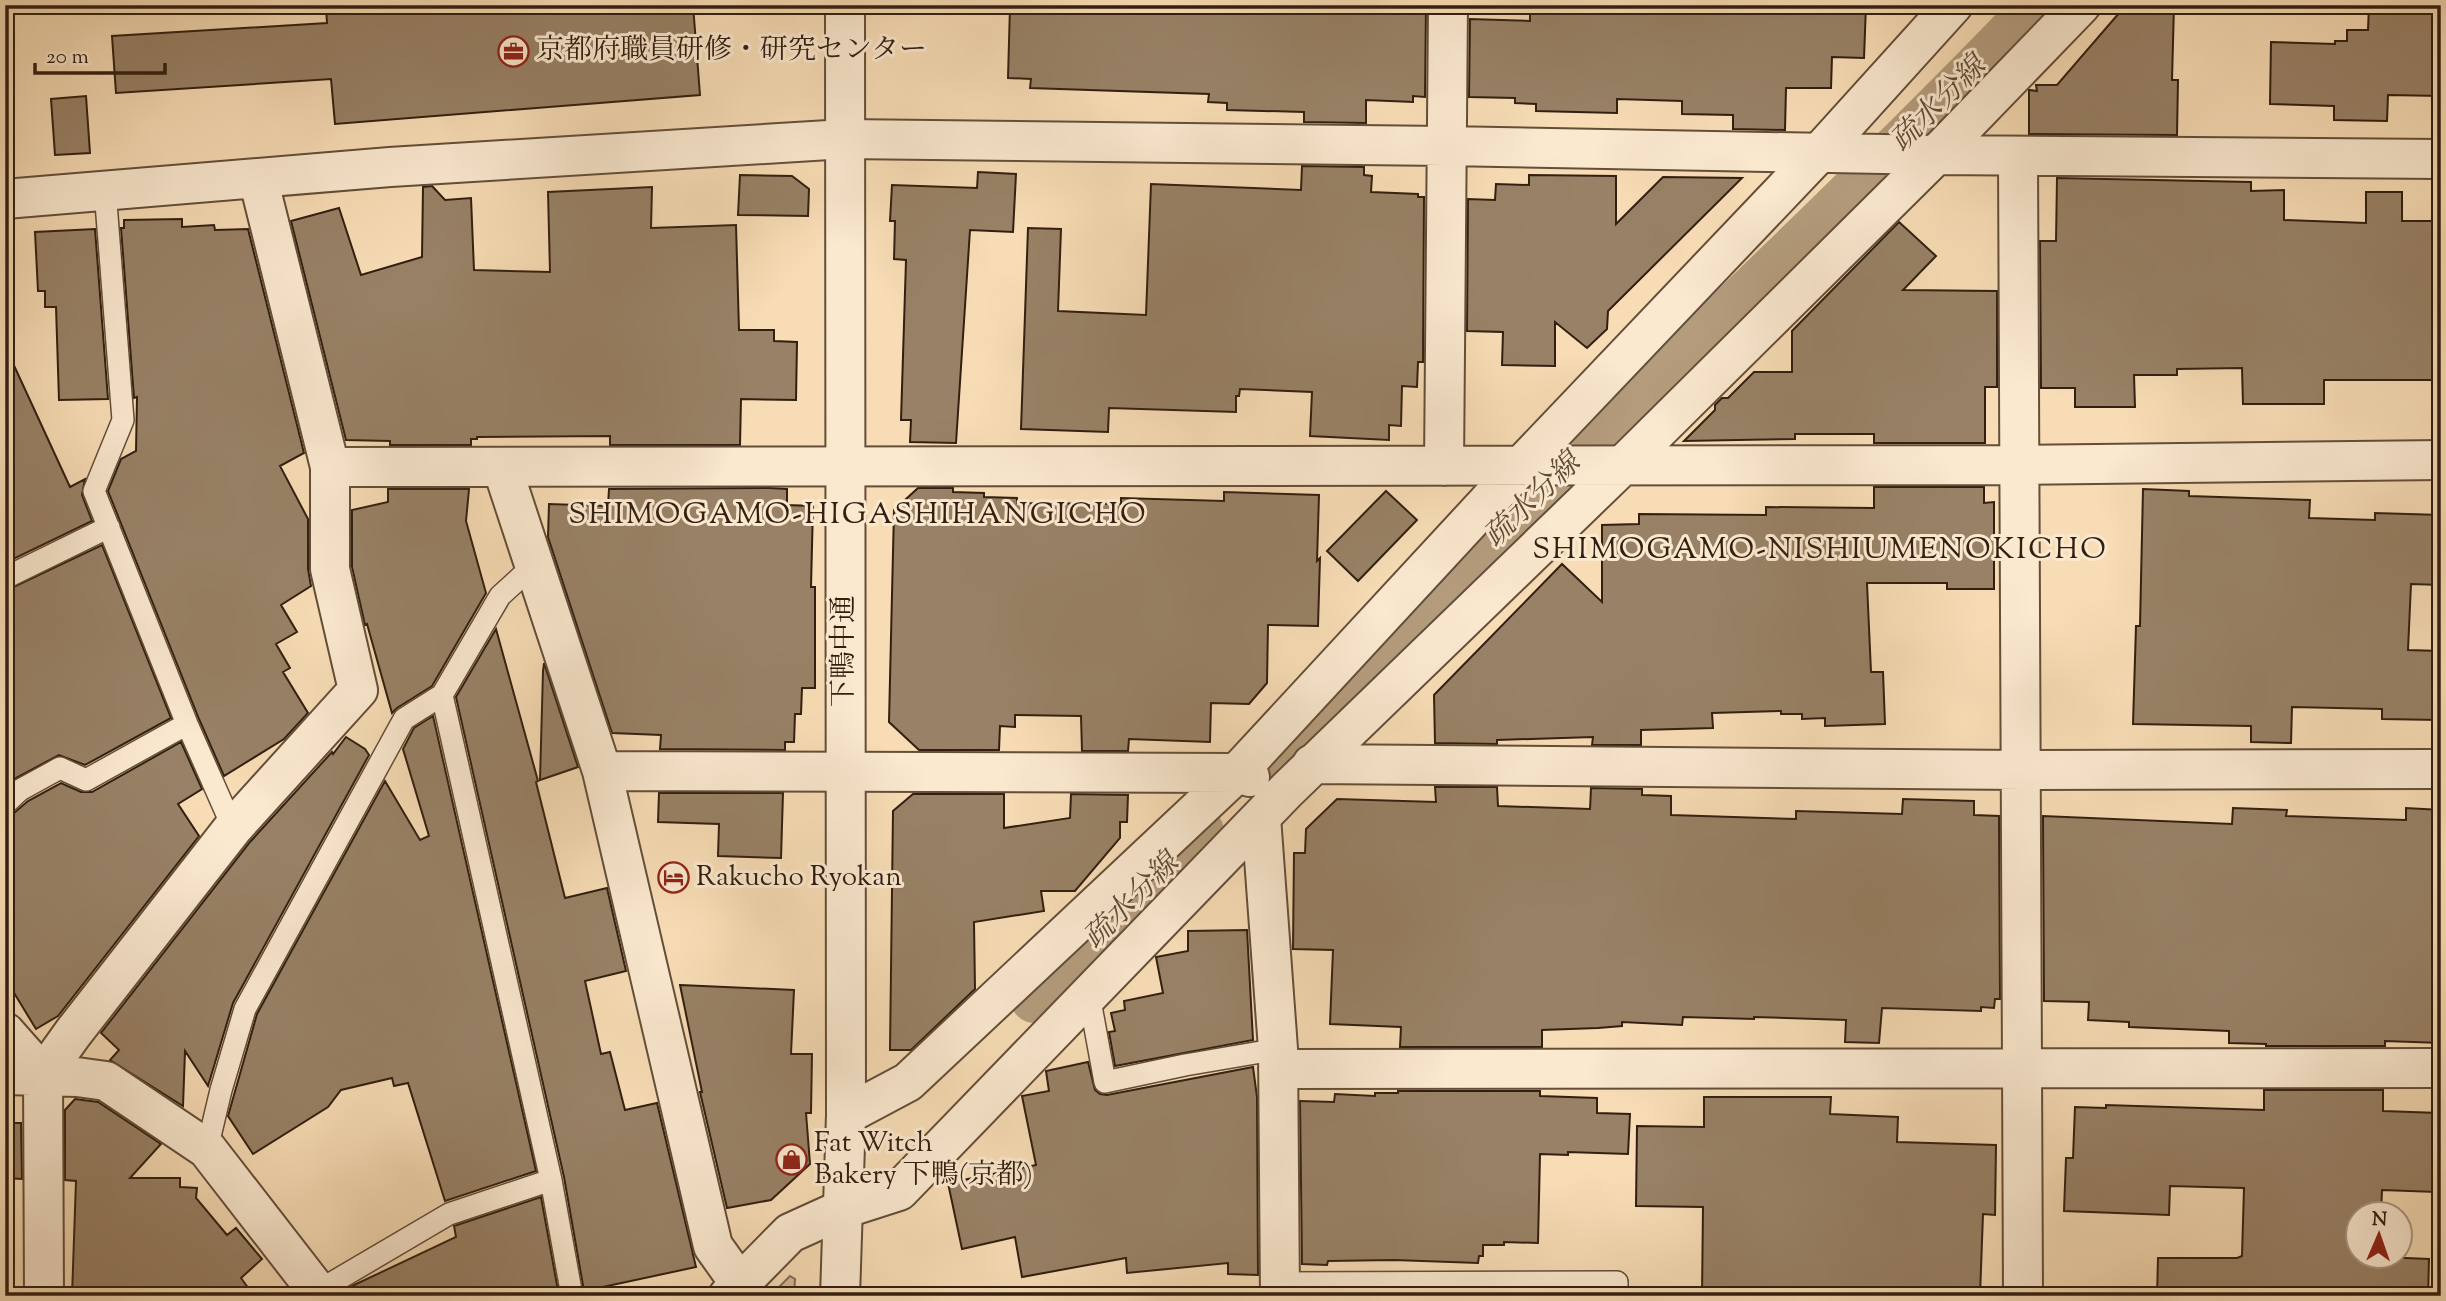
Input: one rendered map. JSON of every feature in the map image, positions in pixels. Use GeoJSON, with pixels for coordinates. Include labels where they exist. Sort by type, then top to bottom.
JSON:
{"type":"FeatureCollection","features":[{"type":"Feature","properties":{"kind":"street","name":"下鴨中通"},"geometry":{"type":"LineString","coordinates":[[840,1296],[846,1115],[845,5]]}},
{"type":"Feature","properties":{"kind":"street"},"geometry":{"type":"LineString","coordinates":[[1444,466],[1448,5]]}},
{"type":"Feature","properties":{"kind":"street"},"geometry":{"type":"LineString","coordinates":[[846,1115],[908,1082],[1237,773],[1521,466],[1820,152],[1953,5]]}},
{"type":"Feature","properties":{"kind":"street"},"geometry":{"type":"LineString","coordinates":[[502,467],[602,771],[713,1246],[734,1290],[790,1233],[843,1209],[899,1191],[1300,777],[1622,466],[1937,155],[2081,5]]}},
{"type":"Feature","properties":{"kind":"street"},"geometry":{"type":"LineString","coordinates":[[5,200],[390,167],[845,139],[1937,155],[2441,159]]}},
{"type":"Feature","properties":{"kind":"street"},"geometry":{"type":"LineString","coordinates":[[2018,156],[2023,1296]]}},
{"type":"Feature","properties":{"kind":"street"},"geometry":{"type":"LineString","coordinates":[[44,1296],[43,1075],[233,828],[358,690],[330,569],[330,467],[258,178]]}},
{"type":"Feature","properties":{"kind":"street"},"geometry":{"type":"LineString","coordinates":[[330,467],[2020,465],[2441,460]]}},
{"type":"Feature","properties":{"kind":"street"},"geometry":{"type":"LineString","coordinates":[[602,771],[1237,773],[1300,777],[2441,769]]}},
{"type":"Feature","properties":{"kind":"street"},"geometry":{"type":"LineString","coordinates":[[1261,817],[1278,1059],[1280,1289]]}},
{"type":"Feature","properties":{"kind":"street"},"geometry":{"type":"LineString","coordinates":[[5,1032],[43,1075]]}},
{"type":"Feature","properties":{"kind":"street"},"geometry":{"type":"LineString","coordinates":[[1278,1059],[2022,1069],[2441,1068]]}},
{"type":"Feature","properties":{"kind":"street"},"geometry":{"type":"LineString","coordinates":[[5,1075],[43,1075],[106,1081],[207,1149],[320,1294]]}},
{"type":"Feature","properties":{"kind":"lane"},"geometry":{"type":"LineString","coordinates":[[105,190],[123,420],[94,491],[187,724],[233,828]]}},
{"type":"Feature","properties":{"kind":"lane"},"geometry":{"type":"LineString","coordinates":[[5,578],[109,527]]}},
{"type":"Feature","properties":{"kind":"lane"},"geometry":{"type":"LineString","coordinates":[[207,1149],[245,1009],[404,719],[442,695],[500,596],[534,565]]}},
{"type":"Feature","properties":{"kind":"lane"},"geometry":{"type":"LineString","coordinates":[[442,695],[551,1180],[572,1296]]}},
{"type":"Feature","properties":{"kind":"lane"},"geometry":{"type":"LineString","coordinates":[[5,804],[20,790],[60,768],[86,780],[187,724]]}},
{"type":"Feature","properties":{"kind":"lane"},"geometry":{"type":"LineString","coordinates":[[1089,995],[1105,1083],[1185,1065],[1278,1059]]}},
{"type":"Feature","properties":{"kind":"lane"},"geometry":{"type":"LineString","coordinates":[[320,1294],[449,1214],[551,1180]]}},
{"type":"Feature","properties":{"kind":"lane"},"geometry":{"type":"LineString","coordinates":[[1280,1289],[1617,1282],[1617,1296]]}},
{"type":"Feature","properties":{"kind":"shaded area"},"geometry":{"type":"Polygon","coordinates":[[[790,1276],[795,1279],[794,1296],[770,1296],[790,1276]]]}},
{"type":"Feature","properties":{"kind":"building","name":"京都府職員研修・研究センター"},"geometry":{"type":"Polygon","coordinates":[[[358,5],[693,5],[700,95],[335,124],[331,79],[116,93],[112,36],[327,23],[326,8],[358,5]]]}},
{"type":"Feature","properties":{"kind":"building"},"geometry":{"type":"Polygon","coordinates":[[[1060,5],[1426,5],[1425,97],[1413,96],[1413,102],[1366,100],[1366,123],[1304,122],[1304,112],[1227,110],[1227,103],[1208,102],[1209,94],[1030,88],[1031,79],[1008,78],[1010,6],[1060,8],[1060,5]]]}},
{"type":"Feature","properties":{"kind":"building"},"geometry":{"type":"Polygon","coordinates":[[[1631,5],[1691,8],[1691,5],[1866,5],[1864,58],[1832,57],[1831,88],[1786,88],[1785,130],[1733,129],[1733,115],[1682,114],[1682,101],[1617,99],[1617,113],[1536,111],[1536,104],[1515,103],[1515,98],[1469,97],[1470,19],[1530,21],[1530,8],[1631,12],[1631,5]]]}},
{"type":"Feature","properties":{"kind":"building"},"geometry":{"type":"Polygon","coordinates":[[[2126,5],[2174,5],[2172,80],[2178,80],[2177,135],[2029,134],[2029,90],[2037,91],[2036,85],[2057,85],[2126,5]]]}},
{"type":"Feature","properties":{"kind":"building"},"geometry":{"type":"Polygon","coordinates":[[[2369,5],[2441,5],[2441,96],[2388,95],[2387,121],[2334,120],[2334,106],[2270,104],[2271,42],[2335,44],[2335,41],[2347,41],[2347,30],[2368,30],[2369,5]]]}},
{"type":"Feature","properties":{"kind":"building"},"geometry":{"type":"Polygon","coordinates":[[[86,96],[90,153],[55,155],[51,99],[86,96]]]}},
{"type":"Feature","properties":{"kind":"building"},"geometry":{"type":"Polygon","coordinates":[[[1302,166],[1364,167],[1364,175],[1372,176],[1371,192],[1418,194],[1418,197],[1424,197],[1423,362],[1418,362],[1417,387],[1402,386],[1401,426],[1389,425],[1389,440],[1310,436],[1312,392],[1240,389],[1239,396],[1236,396],[1236,412],[1109,408],[1108,432],[1021,429],[1028,228],[1061,229],[1058,311],[1146,315],[1151,184],[1301,190],[1302,166]]]}},
{"type":"Feature","properties":{"kind":"building"},"geometry":{"type":"Polygon","coordinates":[[[978,172],[1016,174],[1013,232],[970,230],[956,443],[910,442],[911,420],[901,420],[906,260],[894,259],[895,221],[890,221],[892,185],[977,188],[978,172]]]}},
{"type":"Feature","properties":{"kind":"building"},"geometry":{"type":"Polygon","coordinates":[[[740,175],[792,176],[809,189],[808,216],[738,215],[740,175]]]}},
{"type":"Feature","properties":{"kind":"building"},"geometry":{"type":"Polygon","coordinates":[[[1529,175],[1616,176],[1616,224],[1663,177],[1742,178],[1608,311],[1607,329],[1587,348],[1555,322],[1555,366],[1502,365],[1503,332],[1467,331],[1468,199],[1495,200],[1496,184],[1529,185],[1529,175]]]}},
{"type":"Feature","properties":{"kind":"building"},"geometry":{"type":"Polygon","coordinates":[[[2057,178],[2251,182],[2251,191],[2284,190],[2284,220],[2366,223],[2366,192],[2402,192],[2402,221],[2441,221],[2439,380],[2324,380],[2324,404],[2243,404],[2242,368],[2177,369],[2177,375],[2134,375],[2135,407],[2075,407],[2075,388],[2041,388],[2040,241],[2056,241],[2057,178]]]}},
{"type":"Feature","properties":{"kind":"building"},"geometry":{"type":"Polygon","coordinates":[[[432,186],[445,200],[471,198],[474,270],[550,272],[548,192],[652,187],[651,228],[736,225],[739,330],[774,330],[774,341],[797,342],[796,400],[741,399],[740,445],[610,445],[610,436],[477,437],[471,439],[471,445],[390,445],[390,441],[346,440],[291,221],[339,208],[361,275],[422,257],[423,187],[432,186]]]}},
{"type":"Feature","properties":{"kind":"building"},"geometry":{"type":"Polygon","coordinates":[[[182,219],[182,227],[214,225],[215,230],[248,229],[304,453],[280,466],[308,519],[308,569],[311,586],[281,605],[297,632],[276,644],[290,668],[283,672],[308,713],[284,739],[224,776],[108,491],[121,459],[136,451],[137,397],[134,398],[121,228],[124,228],[124,220],[182,219]]]}},
{"type":"Feature","properties":{"kind":"building"},"geometry":{"type":"Polygon","coordinates":[[[1899,222],[1936,256],[1903,290],[1997,291],[1997,387],[1985,387],[1985,443],[1874,443],[1874,434],[1795,434],[1795,439],[1684,441],[1715,410],[1715,405],[1722,398],[1728,398],[1754,372],[1792,372],[1792,331],[1899,222]]]}},
{"type":"Feature","properties":{"kind":"building"},"geometry":{"type":"Polygon","coordinates":[[[95,229],[108,399],[59,400],[56,307],[45,307],[45,291],[38,291],[35,232],[95,229]]]}},
{"type":"Feature","properties":{"kind":"building"},"geometry":{"type":"Polygon","coordinates":[[[5,346],[70,487],[85,479],[82,495],[92,521],[5,563],[5,346]]]}},
{"type":"Feature","properties":{"kind":"building"},"geometry":{"type":"Polygon","coordinates":[[[1874,487],[1984,487],[1984,503],[1994,502],[1994,589],[1947,589],[1947,583],[1867,583],[1871,672],[1883,672],[1885,724],[1825,726],[1825,718],[1802,719],[1802,714],[1781,714],[1781,711],[1712,713],[1713,728],[1641,730],[1641,745],[1592,745],[1593,737],[1497,740],[1497,744],[1435,743],[1434,695],[1562,564],[1602,602],[1602,525],[1639,524],[1639,514],[1766,515],[1766,507],[1874,508],[1874,487]]]}},
{"type":"Feature","properties":{"kind":"building"},"geometry":{"type":"Polygon","coordinates":[[[918,488],[953,488],[953,492],[984,493],[984,497],[1017,498],[1017,503],[1121,504],[1121,498],[1224,501],[1224,492],[1319,495],[1318,626],[1268,625],[1267,683],[1249,704],[1211,703],[1210,742],[1129,739],[1128,751],[1082,751],[1081,716],[1015,715],[1015,727],[1000,726],[999,750],[919,750],[889,722],[894,510],[918,488]]]}},
{"type":"Feature","properties":{"kind":"building"},"geometry":{"type":"Polygon","coordinates":[[[388,489],[469,489],[466,521],[486,593],[432,686],[392,713],[367,624],[365,625],[352,567],[352,510],[388,502],[388,489]]]}},
{"type":"Feature","properties":{"kind":"building"},"geometry":{"type":"Polygon","coordinates":[[[609,489],[787,489],[787,505],[813,506],[811,587],[815,587],[815,688],[802,688],[801,714],[795,714],[794,742],[785,742],[785,750],[660,749],[661,735],[612,733],[548,537],[549,504],[608,506],[609,489]]]}},
{"type":"Feature","properties":{"kind":"building"},"geometry":{"type":"Polygon","coordinates":[[[2143,489],[2189,491],[2189,496],[2310,500],[2309,518],[2375,520],[2375,513],[2441,515],[2441,585],[2411,584],[2408,650],[2440,651],[2439,720],[2382,719],[2382,709],[2292,707],[2291,743],[2251,742],[2251,726],[2133,724],[2136,626],[2140,626],[2143,489]]]}},
{"type":"Feature","properties":{"kind":"building"},"geometry":{"type":"Polygon","coordinates":[[[1386,491],[1417,520],[1358,581],[1327,551],[1386,491]]]}},
{"type":"Feature","properties":{"kind":"building"},"geometry":{"type":"Polygon","coordinates":[[[102,545],[171,718],[85,765],[59,755],[5,786],[5,591],[102,545]]]}},
{"type":"Feature","properties":{"kind":"building"},"geometry":{"type":"Polygon","coordinates":[[[496,629],[538,781],[536,782],[565,898],[607,888],[626,971],[585,981],[601,1054],[610,1052],[625,1110],[657,1103],[696,1267],[584,1291],[564,1177],[456,697],[496,629]]]}},
{"type":"Feature","properties":{"kind":"building"},"geometry":{"type":"Polygon","coordinates":[[[544,663],[578,767],[540,780],[543,671],[544,663]]]}},
{"type":"Feature","properties":{"kind":"building"},"geometry":{"type":"Polygon","coordinates":[[[433,716],[536,1171],[445,1201],[408,1083],[394,1086],[392,1078],[341,1090],[328,1107],[253,1154],[228,1116],[257,1014],[385,781],[420,840],[429,836],[403,749],[414,728],[433,716]]]}},
{"type":"Feature","properties":{"kind":"building"},"geometry":{"type":"Polygon","coordinates":[[[346,737],[365,749],[369,755],[233,1003],[208,1086],[185,1051],[183,1106],[110,1060],[119,1050],[101,1033],[250,842],[346,737]]]}},
{"type":"Feature","properties":{"kind":"building"},"geometry":{"type":"Polygon","coordinates":[[[181,742],[202,789],[178,804],[199,836],[58,1016],[36,1029],[5,978],[5,817],[61,783],[81,792],[92,792],[181,742]]]}},
{"type":"Feature","properties":{"kind":"building"},"geometry":{"type":"Polygon","coordinates":[[[1435,787],[1497,787],[1498,806],[1590,809],[1591,788],[1642,789],[1642,795],[1671,796],[1671,815],[1796,819],[1796,811],[1902,814],[1903,799],[1974,801],[1974,815],[1999,816],[2000,999],[1995,999],[1994,1008],[1981,1007],[1981,1011],[1882,1008],[1879,1043],[1845,1042],[1846,1020],[1683,1017],[1682,1025],[1622,1022],[1622,1026],[1542,1030],[1542,1047],[1400,1047],[1401,1027],[1330,1024],[1333,950],[1293,949],[1294,853],[1305,853],[1306,829],[1337,799],[1436,802],[1435,787]]]}},
{"type":"Feature","properties":{"kind":"building"},"geometry":{"type":"Polygon","coordinates":[[[659,793],[783,793],[781,858],[718,856],[719,824],[658,822],[659,793]]]}},
{"type":"Feature","properties":{"kind":"building"},"geometry":{"type":"Polygon","coordinates":[[[913,794],[1004,794],[1004,828],[1070,818],[1071,794],[1128,795],[1127,822],[1120,822],[1120,838],[1075,891],[1041,891],[1044,911],[974,922],[975,989],[911,1050],[890,1050],[893,811],[913,794]]]}},
{"type":"Feature","properties":{"kind":"building"},"geometry":{"type":"Polygon","coordinates":[[[2233,808],[2287,810],[2286,816],[2406,820],[2406,808],[2441,810],[2441,1043],[2385,1041],[2385,1046],[2266,1046],[2229,1043],[2229,1031],[2129,1027],[2129,1022],[2088,1020],[2089,1002],[2044,1001],[2043,816],[2232,824],[2233,808]]]}},
{"type":"Feature","properties":{"kind":"building"},"geometry":{"type":"Polygon","coordinates":[[[1247,930],[1253,1040],[1115,1066],[1109,1032],[1115,1031],[1111,1013],[1125,1010],[1124,1001],[1163,993],[1156,957],[1188,951],[1188,931],[1247,930]]]}},
{"type":"Feature","properties":{"kind":"building"},"geometry":{"type":"Polygon","coordinates":[[[680,985],[794,990],[791,1054],[812,1054],[811,1113],[806,1113],[810,1164],[771,1200],[727,1208],[700,1092],[680,985]]]}},
{"type":"Feature","properties":{"kind":"building"},"geometry":{"type":"Polygon","coordinates":[[[1088,1062],[1095,1090],[1107,1095],[1253,1067],[1257,1097],[1258,1275],[1228,1274],[1228,1263],[1127,1273],[1126,1258],[1022,1277],[1015,1237],[962,1249],[948,1183],[1036,1165],[1022,1096],[1049,1091],[1046,1071],[1088,1062]]]}},
{"type":"Feature","properties":{"kind":"building"},"geometry":{"type":"Polygon","coordinates":[[[2264,1090],[2383,1090],[2383,1111],[2439,1113],[2436,1192],[2382,1190],[2382,1200],[2344,1200],[2344,1270],[2414,1270],[2414,1258],[2429,1259],[2428,1296],[2157,1296],[2158,1258],[2242,1256],[2244,1188],[2170,1186],[2169,1215],[2064,1211],[2066,1158],[2073,1158],[2075,1107],[2106,1108],[2106,1105],[2264,1110],[2264,1090]]]}},
{"type":"Feature","properties":{"kind":"building"},"geometry":{"type":"Polygon","coordinates":[[[1540,1091],[1540,1096],[1597,1098],[1597,1113],[1630,1114],[1628,1154],[1540,1154],[1538,1243],[1504,1242],[1504,1245],[1483,1245],[1483,1256],[1479,1256],[1478,1263],[1394,1260],[1302,1264],[1300,1101],[1334,1102],[1335,1094],[1375,1096],[1375,1093],[1540,1091]]]}},
{"type":"Feature","properties":{"kind":"building"},"geometry":{"type":"Polygon","coordinates":[[[1704,1097],[1831,1097],[1830,1114],[1898,1117],[1897,1142],[1996,1145],[1995,1215],[1983,1214],[1980,1296],[1702,1296],[1703,1207],[1636,1206],[1637,1126],[1704,1127],[1704,1097]]]}},
{"type":"Feature","properties":{"kind":"building"},"geometry":{"type":"Polygon","coordinates":[[[75,1099],[98,1102],[161,1144],[130,1178],[180,1178],[180,1187],[197,1188],[196,1198],[227,1235],[236,1228],[262,1259],[241,1278],[254,1296],[72,1296],[76,1181],[65,1180],[65,1110],[75,1099]]]}},
{"type":"Feature","properties":{"kind":"building"},"geometry":{"type":"Polygon","coordinates":[[[5,1123],[21,1123],[22,1179],[5,1178],[5,1123]]]}},
{"type":"Feature","properties":{"kind":"building"},"geometry":{"type":"Polygon","coordinates":[[[541,1197],[559,1296],[342,1296],[342,1292],[352,1286],[456,1237],[454,1226],[541,1197]]]}},
{"type":"Feature","properties":{"kind":"waterway","name":"疏水分線"},"geometry":{"type":"LineString","coordinates":[[1271,760],[1472,560],[1838,205],[2037,5]]}},
{"type":"Feature","properties":{"kind":"waterway","name":"疏水分線"},"geometry":{"type":"LineString","coordinates":[[1034,1000],[1201,831]]}},
{"type":"Feature","properties":{"kind":"place","name":"京都府職員研修・研究センター"},"geometry":{"type":"Point","coordinates":[513,51]}},
{"type":"Feature","properties":{"kind":"place","name":"Rakucho Ryokan"},"geometry":{"type":"Point","coordinates":[673,878]}},
{"type":"Feature","properties":{"kind":"place","name":"Fat Witch Bakery 下鴨(京都)"},"geometry":{"type":"Point","coordinates":[791,1160]}},
{"type":"Feature","properties":{"kind":"district","name":"SHIMOGAMO-HIGASHIHANGICHO"},"geometry":{"type":"Point","coordinates":[858,515]}},
{"type":"Feature","properties":{"kind":"district","name":"SHIMOGAMO-NISHIUMENOKICHO"},"geometry":{"type":"Point","coordinates":[1820,550]}}]}
